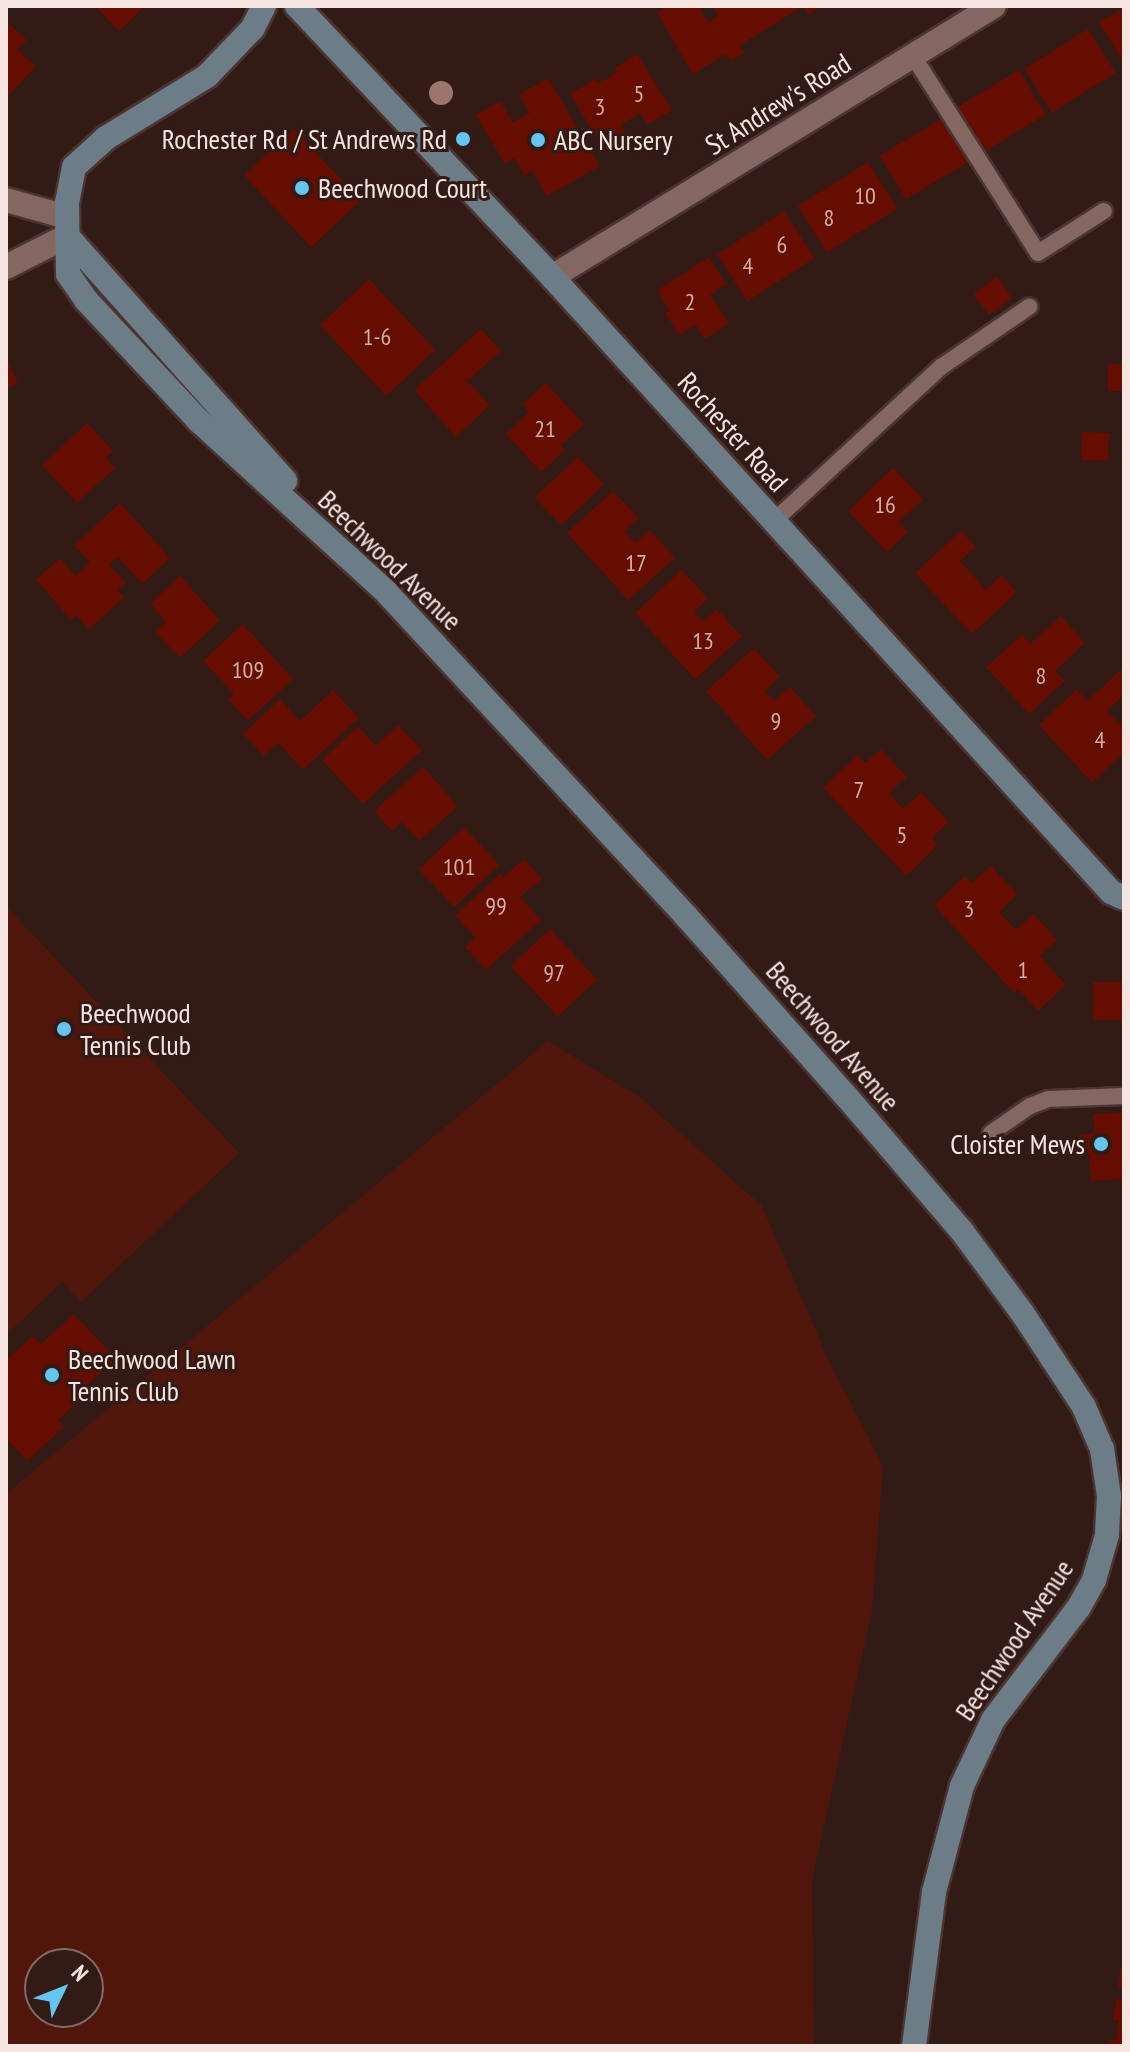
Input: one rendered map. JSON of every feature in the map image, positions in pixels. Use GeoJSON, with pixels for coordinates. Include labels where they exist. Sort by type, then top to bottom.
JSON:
{"type":"FeatureCollection","features":[{"type":"Feature","properties":{"kind":"street"},"geometry":{"type":"LineString","coordinates":[[6,267],[67,226],[74,167],[89,150],[207,76],[253,28],[264,6]]}},
{"type":"Feature","properties":{"kind":"street","name":"St Andrew's Road"},"geometry":{"type":"LineString","coordinates":[[552,277],[994,6]]}},
{"type":"Feature","properties":{"kind":"street","name":"Rochester Road"},"geometry":{"type":"LineString","coordinates":[[308,8],[438,159],[552,277],[1111,892],[1124,898]]}},
{"type":"Feature","properties":{"kind":"street"},"geometry":{"type":"LineString","coordinates":[[6,200],[67,226]]}},
{"type":"Feature","properties":{"kind":"street","name":"Beechwood Avenue"},"geometry":{"type":"LineString","coordinates":[[67,226],[386,592],[723,957],[961,1230],[1054,1358],[1084,1407],[1102,1449],[1109,1496],[1107,1535],[1094,1580],[1072,1616],[993,1720],[962,1786],[934,1892],[914,2046]]}},
{"type":"Feature","properties":{"kind":"lane"},"geometry":{"type":"LineString","coordinates":[[913,56],[1038,253],[1104,211]]}},
{"type":"Feature","properties":{"kind":"lane"},"geometry":{"type":"LineString","coordinates":[[774,521],[941,367],[1029,307]]}},
{"type":"Feature","properties":{"kind":"lane"},"geometry":{"type":"LineString","coordinates":[[991,1133],[1030,1106],[1048,1099],[1124,1096]]}},
{"type":"Feature","properties":{"kind":"shaded area","name":"Beechwood Tennis Club"},"geometry":{"type":"Polygon","coordinates":[[[6,906],[239,1153],[81,1302],[62,1282],[6,1335],[6,906]]]}},
{"type":"Feature","properties":{"kind":"shaded area"},"geometry":{"type":"Polygon","coordinates":[[[548,1041],[641,1098],[762,1206],[828,1359],[883,1466],[872,1611],[812,1880],[814,2046],[6,2046],[6,1494],[548,1041]]]}},
{"type":"Feature","properties":{"kind":"building"},"geometry":{"type":"Polygon","coordinates":[[[95,6],[145,6],[119,31],[95,6]]]}},
{"type":"Feature","properties":{"kind":"building"},"geometry":{"type":"Polygon","coordinates":[[[669,6],[698,6],[708,22],[718,16],[713,6],[804,6],[740,45],[744,53],[730,61],[726,54],[693,74],[657,13],[669,6]]]}},
{"type":"Feature","properties":{"kind":"building"},"geometry":{"type":"Polygon","coordinates":[[[804,6],[822,6],[809,14],[804,6]]]}},
{"type":"Feature","properties":{"kind":"building"},"geometry":{"type":"Polygon","coordinates":[[[1124,8],[1124,63],[1099,22],[1124,8]]]}},
{"type":"Feature","properties":{"kind":"building"},"geometry":{"type":"Polygon","coordinates":[[[6,21],[27,40],[17,50],[36,66],[6,98],[6,21]]]}},
{"type":"Feature","properties":{"kind":"building"},"geometry":{"type":"Polygon","coordinates":[[[1088,29],[1116,73],[1052,113],[1024,69],[1088,29]]]}},
{"type":"Feature","properties":{"kind":"building"},"geometry":{"type":"Polygon","coordinates":[[[637,54],[672,110],[647,125],[640,113],[621,125],[628,136],[605,151],[570,94],[595,79],[597,83],[606,79],[617,72],[614,68],[637,54]]]}},
{"type":"Feature","properties":{"kind":"building"},"geometry":{"type":"Polygon","coordinates":[[[1019,70],[1046,115],[980,154],[953,110],[1019,70]]]}},
{"type":"Feature","properties":{"kind":"building","name":"ABC Nursery"},"geometry":{"type":"Polygon","coordinates":[[[548,78],[600,166],[547,196],[532,171],[524,176],[514,158],[505,164],[476,115],[500,101],[513,122],[530,113],[519,95],[548,78]]]}},
{"type":"Feature","properties":{"kind":"building"},"geometry":{"type":"Polygon","coordinates":[[[944,117],[970,161],[906,199],[880,156],[944,117]]]}},
{"type":"Feature","properties":{"kind":"building","name":"Beechwood Court"},"geometry":{"type":"Polygon","coordinates":[[[294,129],[361,201],[311,247],[244,175],[294,129]]]}},
{"type":"Feature","properties":{"kind":"building"},"geometry":{"type":"Polygon","coordinates":[[[868,162],[897,209],[827,253],[798,206],[868,162]]]}},
{"type":"Feature","properties":{"kind":"building"},"geometry":{"type":"Polygon","coordinates":[[[784,211],[814,258],[747,302],[717,255],[784,211]]]}},
{"type":"Feature","properties":{"kind":"building"},"geometry":{"type":"Polygon","coordinates":[[[709,257],[726,284],[710,295],[729,323],[705,339],[696,325],[679,335],[665,313],[669,310],[657,290],[709,257]]]}},
{"type":"Feature","properties":{"kind":"building"},"geometry":{"type":"Polygon","coordinates":[[[997,277],[1012,298],[989,315],[974,294],[997,277]]]}},
{"type":"Feature","properties":{"kind":"building","name":"Beechwood Court"},"geometry":{"type":"Polygon","coordinates":[[[369,279],[435,350],[386,396],[320,325],[369,279]]]}},
{"type":"Feature","properties":{"kind":"building"},"geometry":{"type":"Polygon","coordinates":[[[481,329],[501,351],[467,381],[490,405],[456,437],[414,390],[481,329]]]}},
{"type":"Feature","properties":{"kind":"building"},"geometry":{"type":"Polygon","coordinates":[[[6,357],[18,383],[6,389],[6,357]]]}},
{"type":"Feature","properties":{"kind":"building"},"geometry":{"type":"Polygon","coordinates":[[[1108,364],[1124,364],[1124,391],[1108,391],[1108,364]]]}},
{"type":"Feature","properties":{"kind":"building"},"geometry":{"type":"Polygon","coordinates":[[[546,383],[584,424],[561,445],[565,450],[541,472],[506,434],[529,412],[523,404],[546,383]]]}},
{"type":"Feature","properties":{"kind":"building"},"geometry":{"type":"Polygon","coordinates":[[[87,423],[113,451],[106,458],[115,468],[77,503],[42,465],[87,423]]]}},
{"type":"Feature","properties":{"kind":"building"},"geometry":{"type":"Polygon","coordinates":[[[1082,432],[1109,433],[1108,461],[1081,460],[1082,432]]]}},
{"type":"Feature","properties":{"kind":"building"},"geometry":{"type":"Polygon","coordinates":[[[578,457],[604,485],[561,525],[535,497],[578,457]]]}},
{"type":"Feature","properties":{"kind":"building"},"geometry":{"type":"Polygon","coordinates":[[[893,468],[923,499],[899,522],[908,532],[887,552],[848,511],[893,468]]]}},
{"type":"Feature","properties":{"kind":"building"},"geometry":{"type":"Polygon","coordinates":[[[613,491],[639,518],[625,531],[635,543],[650,530],[675,558],[628,600],[567,533],[613,491]]]}},
{"type":"Feature","properties":{"kind":"building"},"geometry":{"type":"Polygon","coordinates":[[[120,503],[170,558],[142,584],[118,557],[109,565],[126,582],[117,590],[125,597],[89,629],[76,615],[71,620],[36,580],[60,558],[76,576],[90,562],[74,545],[120,503]]]}},
{"type":"Feature","properties":{"kind":"building"},"geometry":{"type":"Polygon","coordinates":[[[961,531],[976,547],[960,561],[986,590],[1002,575],[1017,592],[972,634],[915,573],[961,531]]]}},
{"type":"Feature","properties":{"kind":"building"},"geometry":{"type":"Polygon","coordinates":[[[682,570],[708,599],[694,611],[703,621],[717,609],[742,637],[695,679],[635,613],[682,570]]]}},
{"type":"Feature","properties":{"kind":"building"},"geometry":{"type":"Polygon","coordinates":[[[180,576],[220,620],[180,658],[155,632],[166,622],[150,604],[180,576]]]}},
{"type":"Feature","properties":{"kind":"building"},"geometry":{"type":"Polygon","coordinates":[[[1061,616],[1085,643],[1055,671],[1065,681],[1029,714],[986,667],[1022,635],[1030,644],[1061,616]]]}},
{"type":"Feature","properties":{"kind":"building"},"geometry":{"type":"Polygon","coordinates":[[[243,624],[293,679],[248,721],[228,699],[234,694],[203,661],[243,624]]]}},
{"type":"Feature","properties":{"kind":"building"},"geometry":{"type":"Polygon","coordinates":[[[754,648],[780,677],[765,691],[774,701],[790,687],[816,716],[767,760],[706,691],[754,648]]]}},
{"type":"Feature","properties":{"kind":"building"},"geometry":{"type":"Polygon","coordinates":[[[1124,667],[1124,695],[1107,711],[1124,728],[1124,753],[1092,783],[1039,725],[1077,689],[1087,701],[1124,667]]]}},
{"type":"Feature","properties":{"kind":"building"},"geometry":{"type":"Polygon","coordinates":[[[333,690],[359,718],[303,770],[278,743],[264,756],[243,734],[280,699],[300,721],[333,690]]]}},
{"type":"Feature","properties":{"kind":"building"},"geometry":{"type":"Polygon","coordinates":[[[398,725],[422,750],[363,804],[322,760],[358,726],[376,746],[398,725]]]}},
{"type":"Feature","properties":{"kind":"building"},"geometry":{"type":"Polygon","coordinates":[[[881,749],[907,777],[889,793],[903,809],[921,793],[949,822],[932,838],[938,845],[906,876],[823,787],[858,755],[865,763],[881,749]]]}},
{"type":"Feature","properties":{"kind":"building"},"geometry":{"type":"Polygon","coordinates":[[[423,767],[458,806],[419,841],[402,822],[392,831],[374,811],[423,767]]]}},
{"type":"Feature","properties":{"kind":"building"},"geometry":{"type":"Polygon","coordinates":[[[464,827],[499,865],[454,907],[419,869],[464,827]]]}},
{"type":"Feature","properties":{"kind":"building"},"geometry":{"type":"Polygon","coordinates":[[[524,859],[542,879],[520,897],[541,920],[486,970],[465,947],[475,937],[455,915],[500,874],[503,877],[524,859]]]}},
{"type":"Feature","properties":{"kind":"building"},"geometry":{"type":"Polygon","coordinates":[[[991,866],[1017,894],[999,912],[1016,930],[1034,914],[1057,940],[1040,956],[1066,985],[1038,1011],[1018,989],[1014,993],[934,905],[965,876],[972,883],[991,866]]]}},
{"type":"Feature","properties":{"kind":"building"},"geometry":{"type":"Polygon","coordinates":[[[550,929],[597,979],[558,1016],[511,966],[550,929]]]}},
{"type":"Feature","properties":{"kind":"building"},"geometry":{"type":"Polygon","coordinates":[[[1093,982],[1124,982],[1124,1020],[1093,1020],[1093,982]]]}},
{"type":"Feature","properties":{"kind":"building","name":"Cloister Mews"},"geometry":{"type":"Polygon","coordinates":[[[1124,1112],[1124,1179],[1091,1181],[1089,1154],[1079,1154],[1078,1135],[1095,1133],[1093,1114],[1124,1112]]]}},
{"type":"Feature","properties":{"kind":"building","name":"Beechwood Lawn Tennis Club"},"geometry":{"type":"Polygon","coordinates":[[[74,1314],[116,1359],[82,1390],[86,1394],[58,1420],[64,1427],[27,1461],[6,1438],[6,1360],[33,1336],[41,1344],[74,1314]]]}},
{"type":"Feature","properties":{"kind":"building"},"geometry":{"type":"Polygon","coordinates":[[[1121,1968],[1124,1968],[1124,1989],[1118,1988],[1121,1968]]]}},
{"type":"Feature","properties":{"kind":"building"},"geometry":{"type":"Polygon","coordinates":[[[1117,1999],[1124,2000],[1124,2046],[1108,2046],[1109,2040],[1116,2041],[1119,2021],[1113,2020],[1117,1999]]]}},
{"type":"Feature","properties":{"kind":"place","name":"Rochester Rd / St Andrews Rd"},"geometry":{"type":"Point","coordinates":[463,139]}},
{"type":"Feature","properties":{"kind":"place","name":"ABC Nursery"},"geometry":{"type":"Point","coordinates":[538,140]}},
{"type":"Feature","properties":{"kind":"place","name":"Beechwood Court"},"geometry":{"type":"Point","coordinates":[302,188]}},
{"type":"Feature","properties":{"kind":"place","name":"Beechwood Tennis Club"},"geometry":{"type":"Point","coordinates":[64,1029]}},
{"type":"Feature","properties":{"kind":"place","name":"Cloister Mews"},"geometry":{"type":"Point","coordinates":[1101,1144]}},
{"type":"Feature","properties":{"kind":"place","name":"Beechwood Lawn Tennis Club"},"geometry":{"type":"Point","coordinates":[52,1375]}}]}
